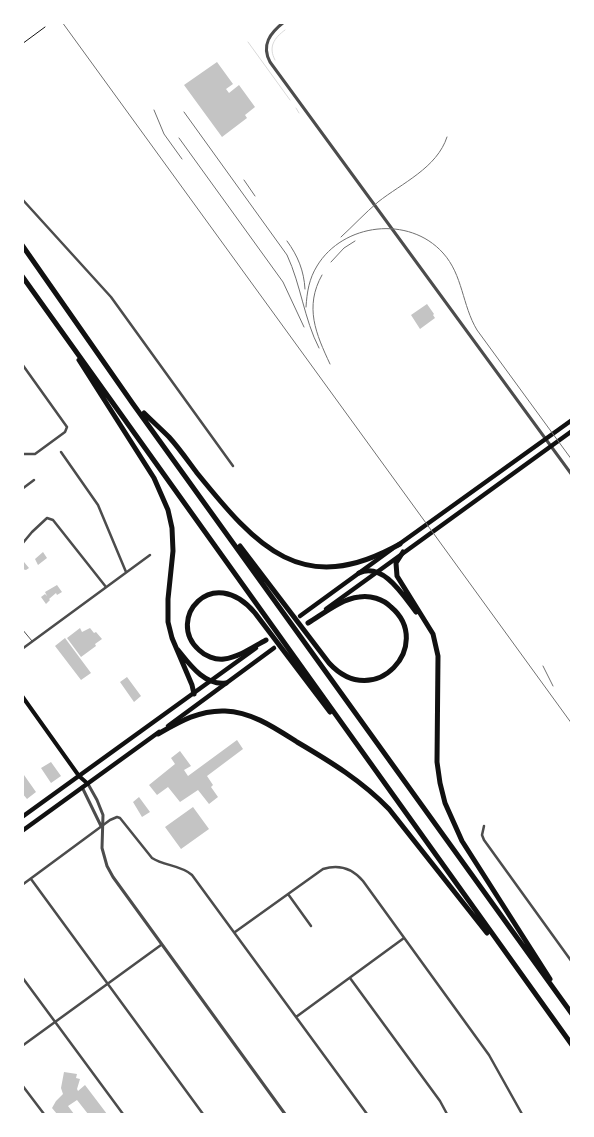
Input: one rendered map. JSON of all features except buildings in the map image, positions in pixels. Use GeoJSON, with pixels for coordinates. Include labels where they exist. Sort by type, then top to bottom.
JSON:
{"type":"FeatureCollection","features":[{"type":"Feature","properties":{"kind":"highway"},"geometry":{"type":"LineString","coordinates":[[22,245],[207,506],[280,602],[338,672],[351,678],[365,680],[379,678],[394,668],[402,656],[406,638],[403,624],[396,611],[384,602],[370,597],[360,596],[349,599],[307,623]]}},
{"type":"Feature","properties":{"kind":"highway"},"geometry":{"type":"LineString","coordinates":[[22,276],[264,614],[292,658]]}},
{"type":"Feature","properties":{"kind":"highway"},"geometry":{"type":"LineString","coordinates":[[54,320],[154,478],[165,501],[173,541],[173,561],[167,615],[169,631],[194,694]]}},
{"type":"Feature","properties":{"kind":"highway"},"geometry":{"type":"LineString","coordinates":[[133,404],[169,437],[206,485],[243,526],[262,544],[277,554],[299,564],[332,567],[365,561],[400,544]]}},
{"type":"Feature","properties":{"kind":"highway"},"geometry":{"type":"LineString","coordinates":[[403,552],[396,563],[397,576],[433,634],[437,648],[439,663],[437,762],[445,803],[462,841],[571,1014]]}},
{"type":"Feature","properties":{"kind":"highway"},"geometry":{"type":"LineString","coordinates":[[359,573],[365,570],[377,571],[388,580],[404,596],[433,634]]}},
{"type":"Feature","properties":{"kind":"highway"},"geometry":{"type":"LineString","coordinates":[[267,640],[238,655],[218,659],[211,657],[200,652],[188,633],[188,622],[192,609],[202,598],[212,594],[224,593],[237,596],[245,602],[292,658],[368,760],[572,1045]]}},
{"type":"Feature","properties":{"kind":"highway"},"geometry":{"type":"LineString","coordinates":[[280,602],[308,647],[571,1014]]}},
{"type":"Feature","properties":{"kind":"highway"},"geometry":{"type":"LineString","coordinates":[[174,645],[197,671],[211,682],[226,683]]}},
{"type":"Feature","properties":{"kind":"highway"},"geometry":{"type":"LineString","coordinates":[[158,734],[195,715],[215,711],[235,712],[264,722],[338,766],[371,792],[398,819],[535,994]]}},
{"type":"Feature","properties":{"kind":"main road"},"geometry":{"type":"LineString","coordinates":[[300,616],[572,420]]}},
{"type":"Feature","properties":{"kind":"main road"},"geometry":{"type":"LineString","coordinates":[[307,623],[572,431]]}},
{"type":"Feature","properties":{"kind":"main road"},"geometry":{"type":"LineString","coordinates":[[22,817],[267,640]]}},
{"type":"Feature","properties":{"kind":"main road"},"geometry":{"type":"LineString","coordinates":[[22,831],[274,648]]}},
{"type":"Feature","properties":{"kind":"main road"},"geometry":{"type":"LineString","coordinates":[[22,696],[79,776],[88,784]]}},
{"type":"Feature","properties":{"kind":"main road"},"geometry":{"type":"LineString","coordinates":[[79,776],[82,788]]}},
{"type":"Feature","properties":{"kind":"street"},"geometry":{"type":"LineString","coordinates":[[284,22],[271,34],[266,46],[270,62],[572,475]]}},
{"type":"Feature","properties":{"kind":"street"},"geometry":{"type":"LineString","coordinates":[[22,199],[111,297],[233,466]]}},
{"type":"Feature","properties":{"kind":"street"},"geometry":{"type":"LineString","coordinates":[[22,364],[67,429],[35,454],[22,454]]}},
{"type":"Feature","properties":{"kind":"street"},"geometry":{"type":"LineString","coordinates":[[60,452],[98,504],[126,572]]}},
{"type":"Feature","properties":{"kind":"street"},"geometry":{"type":"LineString","coordinates":[[22,489],[34,480]]}},
{"type":"Feature","properties":{"kind":"street"},"geometry":{"type":"LineString","coordinates":[[22,544],[47,518],[54,520],[106,587]]}},
{"type":"Feature","properties":{"kind":"street"},"geometry":{"type":"LineString","coordinates":[[22,649],[150,555]]}},
{"type":"Feature","properties":{"kind":"street"},"geometry":{"type":"LineString","coordinates":[[88,784],[103,815],[102,848],[109,872],[285,1114]]}},
{"type":"Feature","properties":{"kind":"street"},"geometry":{"type":"LineString","coordinates":[[82,788],[102,827]]}},
{"type":"Feature","properties":{"kind":"street"},"geometry":{"type":"LineString","coordinates":[[22,885],[117,817],[122,819],[152,858],[158,862],[178,867],[190,873],[367,1114]]}},
{"type":"Feature","properties":{"kind":"street"},"geometry":{"type":"LineString","coordinates":[[484,826],[482,834],[484,840],[572,962]]}},
{"type":"Feature","properties":{"kind":"street"},"geometry":{"type":"LineString","coordinates":[[235,932],[323,869],[341,867],[350,870],[358,876],[489,1055],[522,1114]]}},
{"type":"Feature","properties":{"kind":"street"},"geometry":{"type":"LineString","coordinates":[[31,879],[203,1114]]}},
{"type":"Feature","properties":{"kind":"street"},"geometry":{"type":"LineString","coordinates":[[288,894],[310,926]]}},
{"type":"Feature","properties":{"kind":"street"},"geometry":{"type":"LineString","coordinates":[[296,1017],[404,938]]}},
{"type":"Feature","properties":{"kind":"street"},"geometry":{"type":"LineString","coordinates":[[22,1046],[161,945]]}},
{"type":"Feature","properties":{"kind":"street"},"geometry":{"type":"LineString","coordinates":[[22,977],[123,1114]]}},
{"type":"Feature","properties":{"kind":"street"},"geometry":{"type":"LineString","coordinates":[[350,978],[440,1101],[447,1114]]}},
{"type":"Feature","properties":{"kind":"street"},"geometry":{"type":"LineString","coordinates":[[22,1085],[44,1114]]}},
{"type":"Feature","properties":{"kind":"lane"},"geometry":{"type":"LineString","coordinates":[[22,540],[27,538]]}},
{"type":"Feature","properties":{"kind":"lane"},"geometry":{"type":"LineString","coordinates":[[22,629],[32,642]]}},
{"type":"Feature","properties":{"kind":"path"},"geometry":{"type":"LineString","coordinates":[[22,44],[45,27]]}},
{"type":"Feature","properties":{"kind":"waterway"},"geometry":{"type":"LineString","coordinates":[[275,60],[272,51],[273,43],[285,30]]}},
{"type":"Feature","properties":{"kind":"waterway"},"geometry":{"type":"LineString","coordinates":[[248,42],[290,100]]}},
{"type":"Feature","properties":{"kind":"waterway"},"geometry":{"type":"LineString","coordinates":[[296,108],[299,113]]}},
{"type":"Feature","properties":{"kind":"railway"},"geometry":{"type":"LineString","coordinates":[[62,22],[572,724]]}},
{"type":"Feature","properties":{"kind":"railway"},"geometry":{"type":"LineString","coordinates":[[154,110],[164,134],[182,159]]}},
{"type":"Feature","properties":{"kind":"railway"},"geometry":{"type":"LineString","coordinates":[[184,112],[287,255],[319,348]]}},
{"type":"Feature","properties":{"kind":"railway"},"geometry":{"type":"LineString","coordinates":[[341,237],[378,202],[427,166],[442,148],[447,137]]}},
{"type":"Feature","properties":{"kind":"railway"},"geometry":{"type":"LineString","coordinates":[[179,138],[283,282],[304,327]]}},
{"type":"Feature","properties":{"kind":"railway"},"geometry":{"type":"LineString","coordinates":[[244,180],[255,196]]}},
{"type":"Feature","properties":{"kind":"railway"},"geometry":{"type":"LineString","coordinates":[[306,307],[309,286],[314,271],[328,252],[343,240],[359,233],[377,229],[395,229],[413,233],[429,241],[443,253],[455,271],[468,311],[477,330],[572,460]]}},
{"type":"Feature","properties":{"kind":"railway"},"geometry":{"type":"LineString","coordinates":[[287,241],[300,264],[305,289]]}},
{"type":"Feature","properties":{"kind":"railway"},"geometry":{"type":"LineString","coordinates":[[331,262],[344,248],[355,241]]}},
{"type":"Feature","properties":{"kind":"railway"},"geometry":{"type":"LineString","coordinates":[[322,275],[314,298],[313,309],[320,342],[330,364]]}},
{"type":"Feature","properties":{"kind":"railway"},"geometry":{"type":"LineString","coordinates":[[543,666],[553,686]]}}]}
